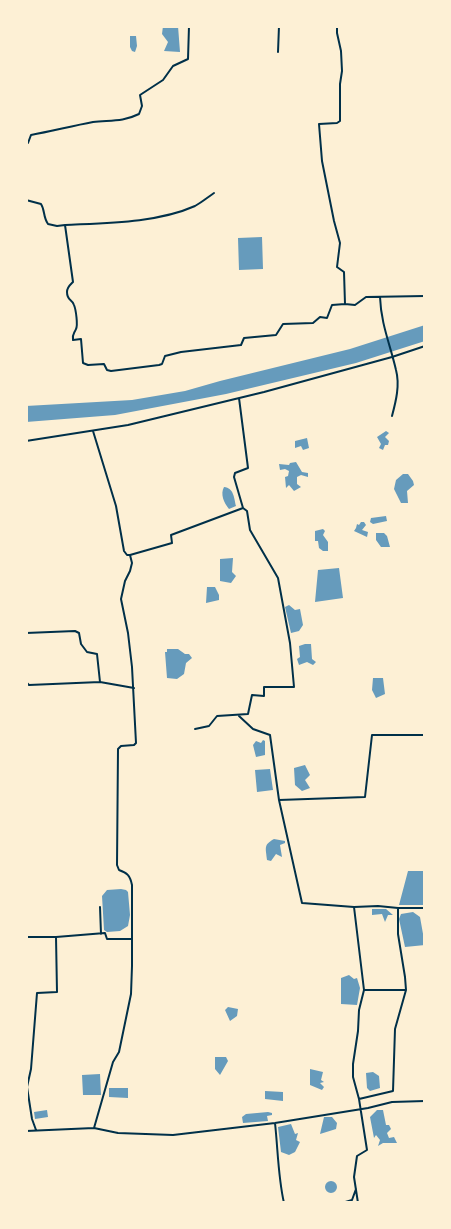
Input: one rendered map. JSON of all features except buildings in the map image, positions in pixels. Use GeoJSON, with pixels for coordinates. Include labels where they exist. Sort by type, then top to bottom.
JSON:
{"type":"FeatureCollection","features":[{"type":"Feature","properties":{"kind":"street"},"geometry":{"type":"LineString","coordinates":[[26,143],[28,143],[31,135],[108,120],[128,120],[139,114],[142,106],[140,95],[163,80],[173,66],[188,59],[189,26]]}},
{"type":"Feature","properties":{"kind":"street"},"geometry":{"type":"LineString","coordinates":[[278,52],[279,26]]}},
{"type":"Feature","properties":{"kind":"street"},"geometry":{"type":"LineString","coordinates":[[337,26],[342,71],[340,122],[320,124],[322,161],[340,243],[337,267],[344,272],[345,304]]}},
{"type":"Feature","properties":{"kind":"street"},"geometry":{"type":"LineString","coordinates":[[26,200],[41,204],[44,218],[48,224],[57,226],[108,223],[165,215],[195,206],[214,193]]}},
{"type":"Feature","properties":{"kind":"street"},"geometry":{"type":"LineString","coordinates":[[65,225],[73,282],[68,286],[67,293],[68,299],[74,305],[76,324],[73,340],[81,339],[83,363],[88,365],[104,364],[107,370],[111,371],[159,365],[162,364],[165,356],[181,352],[241,345],[244,338],[276,335],[283,324],[313,323],[320,318],[327,318],[332,305],[355,305],[366,297],[425,296]]}},
{"type":"Feature","properties":{"kind":"street"},"geometry":{"type":"LineString","coordinates":[[380,297],[381,316],[397,371],[397,398],[392,416]]}},
{"type":"Feature","properties":{"kind":"street"},"geometry":{"type":"LineString","coordinates":[[26,441],[128,425],[239,398],[425,346]]}},
{"type":"Feature","properties":{"kind":"street"},"geometry":{"type":"LineString","coordinates":[[195,729],[209,726],[218,716],[248,714],[252,695],[264,696],[264,687],[294,687],[290,643],[278,578],[250,530],[247,511],[243,508],[234,477],[235,473],[248,468],[239,398]]}},
{"type":"Feature","properties":{"kind":"street"},"geometry":{"type":"LineString","coordinates":[[93,431],[116,506],[126,555],[172,543],[171,535],[243,508]]}},
{"type":"Feature","properties":{"kind":"street"},"geometry":{"type":"LineString","coordinates":[[94,1128],[113,1062],[119,1052],[131,994],[132,885],[131,877],[119,870],[117,866],[116,822],[117,751],[119,747],[133,746],[136,743],[134,688],[128,632],[121,599],[124,581],[132,563],[130,555]]}},
{"type":"Feature","properties":{"kind":"street"},"geometry":{"type":"LineString","coordinates":[[26,634],[75,631],[79,633],[81,644],[87,652],[97,654],[100,682]]}},
{"type":"Feature","properties":{"kind":"street"},"geometry":{"type":"LineString","coordinates":[[26,682],[29,685],[100,682],[134,688]]}},
{"type":"Feature","properties":{"kind":"street"},"geometry":{"type":"LineString","coordinates":[[239,716],[253,729],[270,735],[279,800],[302,903],[354,907],[425,908]]}},
{"type":"Feature","properties":{"kind":"street"},"geometry":{"type":"LineString","coordinates":[[279,800],[365,797],[372,735],[425,735]]}},
{"type":"Feature","properties":{"kind":"street"},"geometry":{"type":"LineString","coordinates":[[100,907],[101,934]]}},
{"type":"Feature","properties":{"kind":"street"},"geometry":{"type":"LineString","coordinates":[[354,907],[364,990],[359,1010],[358,1031],[352,1064],[367,1150],[357,1156],[354,1177],[358,1203]]}},
{"type":"Feature","properties":{"kind":"street"},"geometry":{"type":"LineString","coordinates":[[359,1099],[393,1091],[394,1029],[406,990],[406,977],[398,934],[398,908]]}},
{"type":"Feature","properties":{"kind":"street"},"geometry":{"type":"LineString","coordinates":[[26,937],[56,937],[105,933],[107,939],[133,939]]}},
{"type":"Feature","properties":{"kind":"street"},"geometry":{"type":"LineString","coordinates":[[36,1130],[32,1119],[27,1087],[37,993],[57,992],[56,937]]}},
{"type":"Feature","properties":{"kind":"street"},"geometry":{"type":"LineString","coordinates":[[364,990],[406,990]]}},
{"type":"Feature","properties":{"kind":"street"},"geometry":{"type":"LineString","coordinates":[[26,1131],[94,1128],[118,1133],[172,1135],[275,1123],[392,1102],[425,1100]]}},
{"type":"Feature","properties":{"kind":"street"},"geometry":{"type":"LineString","coordinates":[[275,1123],[281,1174],[280,1187],[284,1203]]}},
{"type":"Feature","properties":{"kind":"street"},"geometry":{"type":"LineString","coordinates":[[342,1203],[350,1202],[356,1188]]}},
{"type":"Feature","properties":{"kind":"water"},"geometry":{"type":"Polygon","coordinates":[[[163,26],[178,26],[180,52],[164,51],[168,42],[162,34],[163,26]]]}},
{"type":"Feature","properties":{"kind":"water"},"geometry":{"type":"Polygon","coordinates":[[[130,36],[136,36],[137,46],[135,52],[130,47],[130,36]]]}},
{"type":"Feature","properties":{"kind":"water"},"geometry":{"type":"Polygon","coordinates":[[[262,237],[263,269],[239,270],[238,238],[262,237]]]}},
{"type":"Feature","properties":{"kind":"water"},"geometry":{"type":"Polygon","coordinates":[[[425,325],[425,341],[356,363],[226,394],[115,415],[26,422],[26,406],[132,400],[185,391],[350,349],[425,325]]]}},
{"type":"Feature","properties":{"kind":"water"},"geometry":{"type":"Polygon","coordinates":[[[386,431],[389,433],[385,437],[389,441],[383,450],[379,448],[381,444],[377,437],[386,431]]]}},
{"type":"Feature","properties":{"kind":"water"},"geometry":{"type":"Polygon","coordinates":[[[307,438],[309,448],[303,450],[301,446],[295,448],[295,441],[307,438]]]}},
{"type":"Feature","properties":{"kind":"water"},"geometry":{"type":"Polygon","coordinates":[[[296,462],[302,472],[308,473],[308,477],[301,475],[297,477],[297,484],[301,487],[294,491],[289,485],[286,488],[285,477],[288,476],[289,471],[285,469],[280,470],[279,464],[289,465],[296,462]]]}},
{"type":"Feature","properties":{"kind":"water"},"geometry":{"type":"Polygon","coordinates":[[[403,474],[408,474],[414,485],[407,491],[408,503],[401,503],[394,489],[396,480],[403,474]]]}},
{"type":"Feature","properties":{"kind":"water"},"geometry":{"type":"Polygon","coordinates":[[[224,487],[232,491],[235,500],[236,506],[229,509],[223,498],[224,487]]]}},
{"type":"Feature","properties":{"kind":"water"},"geometry":{"type":"Polygon","coordinates":[[[386,516],[387,521],[373,524],[370,522],[371,518],[386,516]]]}},
{"type":"Feature","properties":{"kind":"water"},"geometry":{"type":"Polygon","coordinates":[[[361,522],[364,522],[366,525],[362,530],[368,532],[367,537],[354,531],[357,524],[359,525],[361,522]]]}},
{"type":"Feature","properties":{"kind":"water"},"geometry":{"type":"Polygon","coordinates":[[[323,529],[325,531],[323,535],[328,542],[328,551],[323,551],[319,548],[318,541],[315,541],[315,531],[323,529]]]}},
{"type":"Feature","properties":{"kind":"water"},"geometry":{"type":"Polygon","coordinates":[[[376,533],[384,533],[387,536],[390,547],[381,547],[376,540],[376,533]]]}},
{"type":"Feature","properties":{"kind":"water"},"geometry":{"type":"Polygon","coordinates":[[[233,558],[232,572],[236,576],[231,583],[220,581],[220,559],[233,558]]]}},
{"type":"Feature","properties":{"kind":"water"},"geometry":{"type":"Polygon","coordinates":[[[339,568],[343,598],[315,602],[318,570],[339,568]]]}},
{"type":"Feature","properties":{"kind":"water"},"geometry":{"type":"Polygon","coordinates":[[[207,587],[215,587],[219,600],[206,603],[207,587]]]}},
{"type":"Feature","properties":{"kind":"water"},"geometry":{"type":"Polygon","coordinates":[[[289,605],[295,610],[300,609],[303,625],[299,631],[291,633],[285,607],[289,605]]]}},
{"type":"Feature","properties":{"kind":"water"},"geometry":{"type":"Polygon","coordinates":[[[311,644],[312,659],[316,662],[313,665],[307,662],[299,665],[297,659],[300,657],[299,646],[311,644]]]}},
{"type":"Feature","properties":{"kind":"water"},"geometry":{"type":"Polygon","coordinates":[[[167,649],[178,649],[185,654],[189,654],[192,658],[186,663],[184,674],[177,679],[167,678],[165,652],[167,652],[167,649]]]}},
{"type":"Feature","properties":{"kind":"water"},"geometry":{"type":"Polygon","coordinates":[[[373,678],[383,678],[385,694],[376,698],[372,690],[373,678]]]}},
{"type":"Feature","properties":{"kind":"water"},"geometry":{"type":"Polygon","coordinates":[[[263,740],[265,741],[265,755],[256,757],[253,745],[256,741],[261,743],[263,740]]]}},
{"type":"Feature","properties":{"kind":"water"},"geometry":{"type":"Polygon","coordinates":[[[305,765],[310,775],[305,780],[310,788],[302,791],[295,785],[294,768],[305,765]]]}},
{"type":"Feature","properties":{"kind":"water"},"geometry":{"type":"Polygon","coordinates":[[[270,769],[273,790],[257,792],[255,770],[270,769]]]}},
{"type":"Feature","properties":{"kind":"water"},"geometry":{"type":"Polygon","coordinates":[[[274,839],[285,841],[285,843],[280,845],[282,857],[276,854],[271,861],[267,860],[266,847],[274,839]]]}},
{"type":"Feature","properties":{"kind":"water"},"geometry":{"type":"Polygon","coordinates":[[[408,871],[423,871],[425,905],[399,905],[408,871]]]}},
{"type":"Feature","properties":{"kind":"water"},"geometry":{"type":"Polygon","coordinates":[[[121,889],[128,892],[130,915],[128,926],[120,931],[107,932],[104,930],[102,896],[107,890],[121,889]]]}},
{"type":"Feature","properties":{"kind":"water"},"geometry":{"type":"Polygon","coordinates":[[[372,909],[386,909],[393,915],[388,915],[385,922],[382,914],[372,915],[372,909]]]}},
{"type":"Feature","properties":{"kind":"water"},"geometry":{"type":"Polygon","coordinates":[[[413,912],[420,917],[425,945],[405,947],[399,919],[401,914],[413,912]]]}},
{"type":"Feature","properties":{"kind":"water"},"geometry":{"type":"Polygon","coordinates":[[[349,975],[354,979],[357,978],[360,988],[357,1005],[341,1004],[341,978],[349,975]]]}},
{"type":"Feature","properties":{"kind":"water"},"geometry":{"type":"Polygon","coordinates":[[[228,1007],[238,1009],[237,1016],[230,1021],[225,1010],[228,1007]]]}},
{"type":"Feature","properties":{"kind":"water"},"geometry":{"type":"Polygon","coordinates":[[[215,1057],[226,1057],[228,1061],[220,1075],[215,1069],[215,1057]]]}},
{"type":"Feature","properties":{"kind":"water"},"geometry":{"type":"Polygon","coordinates":[[[310,1069],[323,1072],[321,1080],[324,1082],[320,1083],[324,1087],[322,1090],[310,1085],[310,1069]]]}},
{"type":"Feature","properties":{"kind":"water"},"geometry":{"type":"Polygon","coordinates":[[[373,1072],[379,1076],[380,1088],[370,1091],[367,1088],[366,1073],[373,1072]]]}},
{"type":"Feature","properties":{"kind":"water"},"geometry":{"type":"Polygon","coordinates":[[[100,1074],[101,1095],[83,1095],[82,1075],[100,1074]]]}},
{"type":"Feature","properties":{"kind":"water"},"geometry":{"type":"Polygon","coordinates":[[[109,1088],[128,1088],[128,1098],[109,1097],[109,1088]]]}},
{"type":"Feature","properties":{"kind":"water"},"geometry":{"type":"Polygon","coordinates":[[[265,1091],[283,1092],[283,1101],[265,1099],[265,1091]]]}},
{"type":"Feature","properties":{"kind":"water"},"geometry":{"type":"Polygon","coordinates":[[[47,1110],[48,1117],[35,1119],[34,1112],[47,1110]]]}},
{"type":"Feature","properties":{"kind":"water"},"geometry":{"type":"Polygon","coordinates":[[[377,1110],[383,1110],[386,1125],[389,1125],[391,1129],[387,1133],[389,1138],[394,1137],[397,1143],[383,1143],[378,1146],[380,1140],[376,1135],[374,1138],[370,1117],[377,1110]]]}},
{"type":"Feature","properties":{"kind":"water"},"geometry":{"type":"Polygon","coordinates":[[[272,1113],[272,1115],[267,1116],[268,1121],[243,1123],[242,1117],[246,1114],[272,1113]]]}},
{"type":"Feature","properties":{"kind":"water"},"geometry":{"type":"Polygon","coordinates":[[[324,1117],[332,1117],[337,1123],[336,1129],[320,1134],[324,1117]]]}},
{"type":"Feature","properties":{"kind":"water"},"geometry":{"type":"Polygon","coordinates":[[[291,1124],[295,1134],[298,1133],[296,1140],[300,1142],[295,1152],[289,1155],[281,1152],[278,1127],[291,1124]]]}},
{"type":"Feature","properties":{"kind":"water"},"geometry":{"type":"Polygon","coordinates":[[[329,1181],[333,1181],[337,1187],[333,1193],[329,1193],[325,1189],[325,1185],[329,1181]]]}}]}
